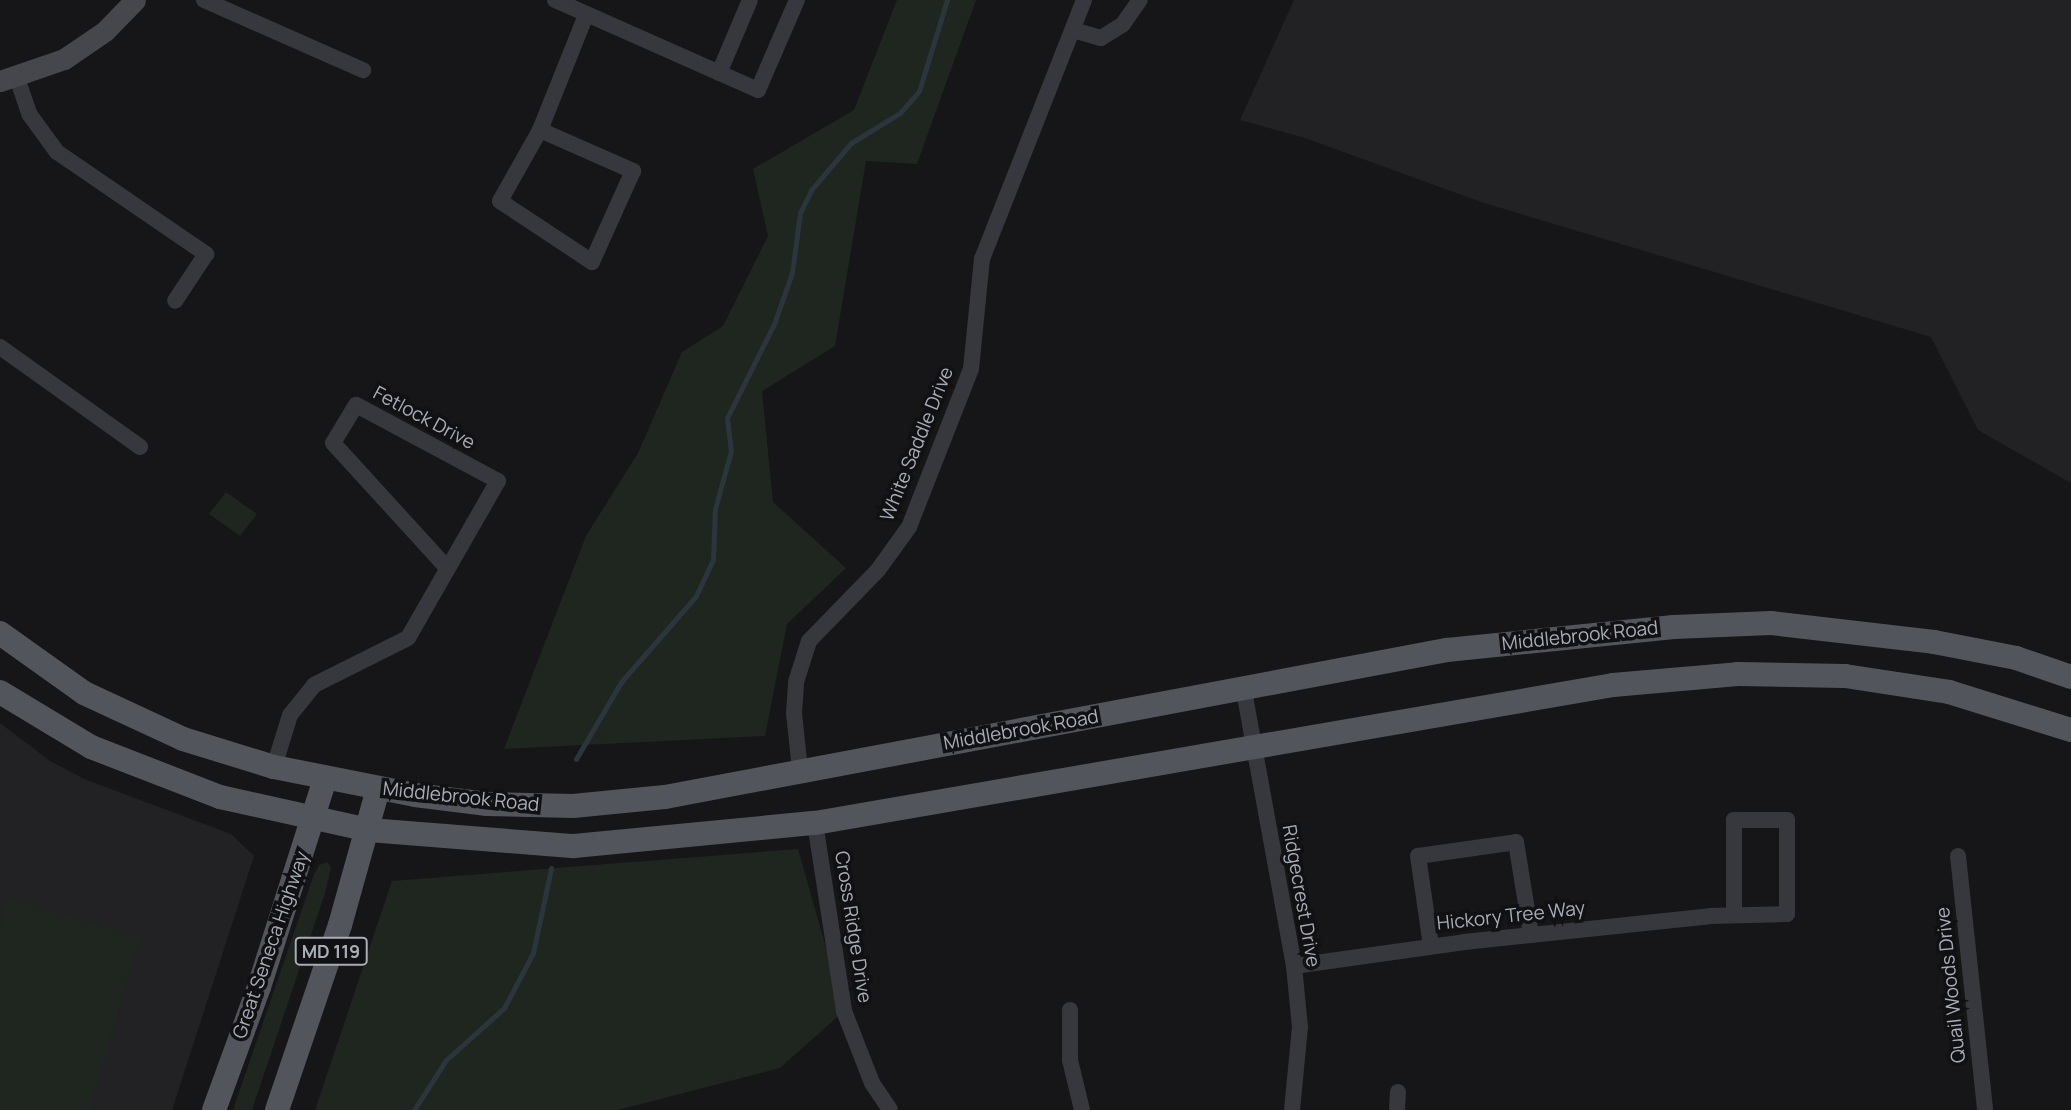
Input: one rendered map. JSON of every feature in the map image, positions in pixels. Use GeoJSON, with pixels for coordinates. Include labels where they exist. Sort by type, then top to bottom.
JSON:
{"type":"FeatureCollection","features":[{"type":"Feature","properties":{"kind":"main road","name":"Middlebrook Road"},"geometry":{"type":"LineString","coordinates":[[0,633],[84,693],[183,739],[274,767],[377,789],[487,804],[573,806],[666,797],[800,770],[1244,691],[1447,650],[1674,626],[1771,623],[1934,642],[2016,658],[2071,677]]}},
{"type":"Feature","properties":{"kind":"main road","name":"Middlebrook Road"},"geometry":{"type":"LineString","coordinates":[[0,692],[91,747],[195,790],[314,821],[369,830],[574,846],[815,823],[1253,750],[1613,685],[1738,674],[1845,676],[1949,692],[2071,730]]}},
{"type":"Feature","properties":{"kind":"main road","name":"Great Seneca Highway"},"geometry":{"type":"LineString","coordinates":[[214,1110],[314,821],[325,779]]}},
{"type":"Feature","properties":{"kind":"main road","name":"MD 119"},"geometry":{"type":"LineString","coordinates":[[277,1110],[369,830],[377,789]]}},
{"type":"Feature","properties":{"kind":"street"},"geometry":{"type":"LineString","coordinates":[[135,0],[106,31],[64,59],[8,80],[57,152],[206,254],[175,301]]}},
{"type":"Feature","properties":{"kind":"street"},"geometry":{"type":"LineString","coordinates":[[204,0],[363,70]]}},
{"type":"Feature","properties":{"kind":"street"},"geometry":{"type":"LineString","coordinates":[[555,0],[758,90],[797,0]]}},
{"type":"Feature","properties":{"kind":"street"},"geometry":{"type":"LineString","coordinates":[[719,73],[750,0]]}},
{"type":"Feature","properties":{"kind":"street","name":"White Saddle Drive"},"geometry":{"type":"LineString","coordinates":[[800,770],[794,713],[796,682],[809,641],[878,570],[909,527],[971,369],[982,259],[1084,0]]}},
{"type":"Feature","properties":{"kind":"street"},"geometry":{"type":"LineString","coordinates":[[1073,30],[1101,38],[1123,24],[1140,0]]}},
{"type":"Feature","properties":{"kind":"street"},"geometry":{"type":"LineString","coordinates":[[540,130],[633,171],[592,262],[500,201],[540,130],[586,15]]}},
{"type":"Feature","properties":{"kind":"street"},"geometry":{"type":"LineString","coordinates":[[0,347],[140,447]]}},
{"type":"Feature","properties":{"kind":"street","name":"Fetlock Drive"},"geometry":{"type":"LineString","coordinates":[[274,767],[290,715],[314,685],[408,638],[498,481],[356,405],[332,443],[447,568]]}},
{"type":"Feature","properties":{"kind":"street","name":"Ridgecrest Drive"},"geometry":{"type":"LineString","coordinates":[[1244,691],[1294,966],[1300,1027],[1292,1110]]}},
{"type":"Feature","properties":{"kind":"street","name":"Hickory Tree Way"},"geometry":{"type":"LineString","coordinates":[[1294,966],[1531,935],[1734,915],[1787,914],[1787,820],[1734,820],[1734,915]]}},
{"type":"Feature","properties":{"kind":"street","name":"Cross Ridge Drive"},"geometry":{"type":"LineString","coordinates":[[815,823],[844,1011],[872,1083],[890,1110]]}},
{"type":"Feature","properties":{"kind":"street"},"geometry":{"type":"LineString","coordinates":[[1431,946],[1418,856],[1516,842],[1531,935]]}},
{"type":"Feature","properties":{"kind":"street","name":"Quail Woods Drive"},"geometry":{"type":"LineString","coordinates":[[1958,856],[1985,1110]]}},
{"type":"Feature","properties":{"kind":"street"},"geometry":{"type":"LineString","coordinates":[[1070,1010],[1070,1060],[1082,1110]]}},
{"type":"Feature","properties":{"kind":"street"},"geometry":{"type":"LineString","coordinates":[[1397,1110],[1398,1092]]}},
{"type":"Feature","properties":{"kind":"shaded area"},"geometry":{"type":"Polygon","coordinates":[[[897,0],[976,0],[917,164],[866,161],[835,346],[762,391],[773,502],[846,568],[787,624],[765,736],[504,749],[586,536],[638,453],[682,352],[723,326],[768,236],[753,169],[854,110],[897,0]]]}},
{"type":"Feature","properties":{"kind":"shaded area"},"geometry":{"type":"Polygon","coordinates":[[[1294,0],[2071,0],[2071,483],[1978,430],[1931,337],[1481,202],[1305,138],[1240,120],[1294,0]]]}},
{"type":"Feature","properties":{"kind":"shaded area"},"geometry":{"type":"Polygon","coordinates":[[[226,492],[257,514],[240,536],[209,514],[226,492]]]}},
{"type":"Feature","properties":{"kind":"shaded area"},"geometry":{"type":"Polygon","coordinates":[[[0,723],[50,761],[84,779],[231,834],[254,856],[172,1110],[0,1110],[0,723]]]}},
{"type":"Feature","properties":{"kind":"shaded area"},"geometry":{"type":"Polygon","coordinates":[[[798,849],[844,1011],[780,1068],[618,1110],[315,1110],[392,881],[798,849]]]}},
{"type":"Feature","properties":{"kind":"shaded area"},"geometry":{"type":"Polygon","coordinates":[[[327,862],[331,868],[325,893],[252,1110],[233,1110],[313,877],[319,865],[327,862]]]}},
{"type":"Feature","properties":{"kind":"shaded area"},"geometry":{"type":"Polygon","coordinates":[[[8,898],[140,937],[89,1110],[0,1110],[0,927],[8,898]]]}},
{"type":"Feature","properties":{"kind":"waterway"},"geometry":{"type":"LineString","coordinates":[[576,759],[621,682],[696,596],[713,560],[715,509],[731,451],[727,418],[774,324],[792,273],[800,213],[811,190],[851,143],[900,113],[919,91],[947,0]]}},
{"type":"Feature","properties":{"kind":"waterway"},"geometry":{"type":"LineString","coordinates":[[414,1110],[446,1060],[504,1008],[533,953],[551,868]]}}]}
